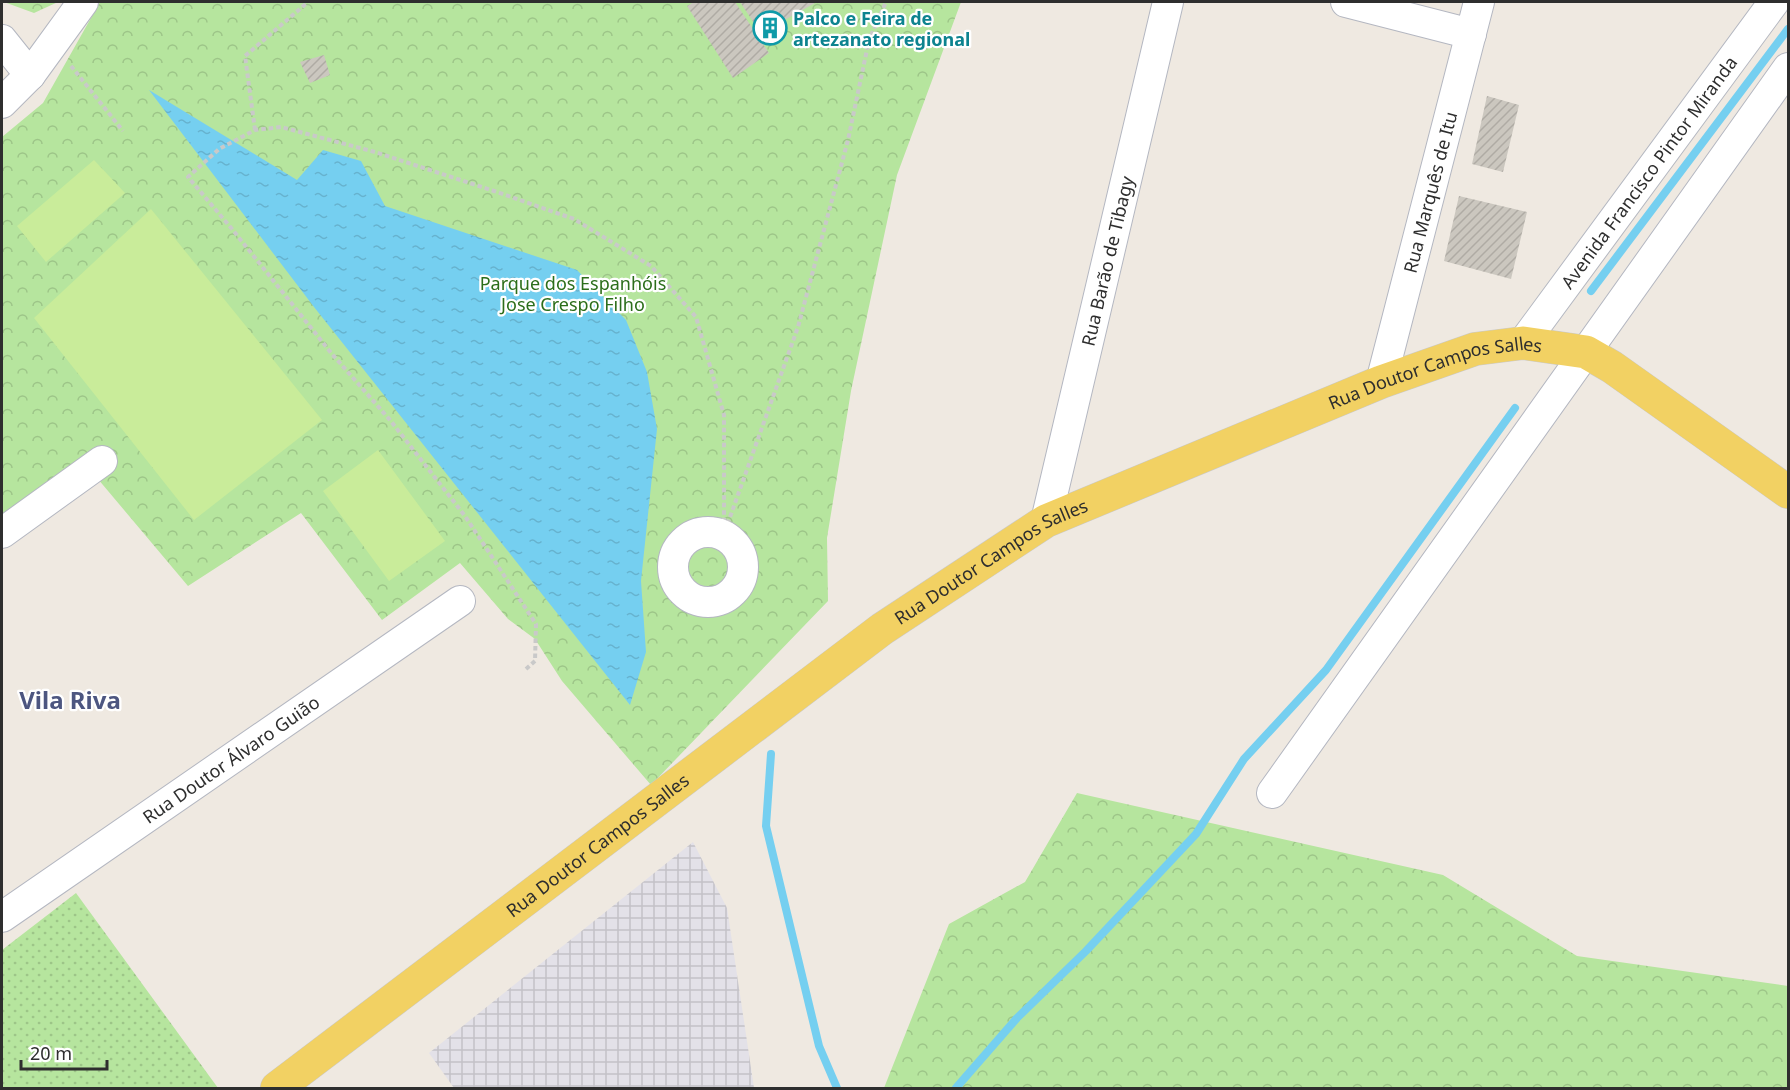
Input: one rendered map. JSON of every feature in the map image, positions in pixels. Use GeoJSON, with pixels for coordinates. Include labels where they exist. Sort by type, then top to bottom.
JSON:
{"type":"FeatureCollection","features":[{"type":"Feature","properties":{"kind":"main road","name":"Rua Doutor Campos Salles"},"geometry":{"type":"LineString","coordinates":[[278,1089],[882,629],[1046,521],[1381,382],[1475,349],[1523,343],[1586,352],[1612,367],[1788,492]]}},
{"type":"Feature","properties":{"kind":"street"},"geometry":{"type":"LineString","coordinates":[[2,103],[30,75],[82,2]]}},
{"type":"Feature","properties":{"kind":"street","name":"Rua Barão de Tibagy"},"geometry":{"type":"LineString","coordinates":[[1046,521],[1168,2]]}},
{"type":"Feature","properties":{"kind":"street"},"geometry":{"type":"LineString","coordinates":[[1346,2],[1471,34]]}},
{"type":"Feature","properties":{"kind":"street","name":"Rua Marquês de Itu"},"geometry":{"type":"LineString","coordinates":[[1381,382],[1479,2]]}},
{"type":"Feature","properties":{"kind":"street","name":"Avenida Francisco Pintor Miranda"},"geometry":{"type":"LineString","coordinates":[[1523,343],[1773,2]]}},
{"type":"Feature","properties":{"kind":"street"},"geometry":{"type":"LineString","coordinates":[[2,40],[30,75]]}},
{"type":"Feature","properties":{"kind":"street"},"geometry":{"type":"LineString","coordinates":[[1272,794],[1788,69]]}},
{"type":"Feature","properties":{"kind":"street"},"geometry":{"type":"LineString","coordinates":[[2,533],[102,461]]}},
{"type":"Feature","properties":{"kind":"street","name":"Rua Doutor Álvaro Guião"},"geometry":{"type":"LineString","coordinates":[[2,916],[460,601]]}},
{"type":"Feature","properties":{"kind":"path"},"geometry":{"type":"LineString","coordinates":[[255,130],[245,56],[308,2]]}},
{"type":"Feature","properties":{"kind":"path"},"geometry":{"type":"LineString","coordinates":[[526,669],[535,661],[536,624],[465,516],[390,420],[332,354],[188,177],[219,149],[255,130],[281,127],[375,152],[574,219],[651,266],[696,317],[724,415],[724,535],[798,327],[848,140],[869,40],[886,2]]}},
{"type":"Feature","properties":{"kind":"path"},"geometry":{"type":"LineString","coordinates":[[53,43],[123,131]]}},
{"type":"Feature","properties":{"kind":"shaded area"},"geometry":{"type":"Polygon","coordinates":[[[693,842],[727,908],[754,1088],[454,1088],[429,1053],[693,842]]]}},
{"type":"Feature","properties":{"kind":"green space"},"geometry":{"type":"Polygon","coordinates":[[[4,2],[58,2],[34,13],[4,2]]]}},
{"type":"Feature","properties":{"kind":"green space","name":"Parque dos Espanhóis Jose Crespo Filho"},"geometry":{"type":"Polygon","coordinates":[[[100,2],[961,2],[897,175],[851,391],[827,538],[828,601],[651,785],[562,681],[535,639],[508,619],[460,563],[382,620],[301,513],[188,586],[87,466],[2,517],[2,137],[43,103],[100,2]]]}},
{"type":"Feature","properties":{"kind":"green space"},"geometry":{"type":"Polygon","coordinates":[[[94,160],[125,193],[46,262],[17,226],[94,160]]]}},
{"type":"Feature","properties":{"kind":"green space"},"geometry":{"type":"Polygon","coordinates":[[[151,209],[322,420],[194,520],[34,318],[151,209]]]}},
{"type":"Feature","properties":{"kind":"green space"},"geometry":{"type":"Polygon","coordinates":[[[378,450],[445,541],[389,581],[323,491],[378,450]]]}},
{"type":"Feature","properties":{"kind":"green space"},"geometry":{"type":"Polygon","coordinates":[[[1077,793],[1443,875],[1577,956],[1788,986],[1788,1088],[884,1088],[949,924],[1025,882],[1077,793]]]}},
{"type":"Feature","properties":{"kind":"green space"},"geometry":{"type":"Polygon","coordinates":[[[76,893],[218,1088],[2,1088],[2,950],[76,893]]]}},
{"type":"Feature","properties":{"kind":"water"},"geometry":{"type":"Polygon","coordinates":[[[149,90],[297,180],[323,150],[361,161],[385,206],[577,270],[626,320],[647,372],[657,429],[641,581],[646,652],[630,705],[314,307],[149,90]]]}},
{"type":"Feature","properties":{"kind":"building"},"geometry":{"type":"Polygon","coordinates":[[[694,2],[735,2],[769,53],[733,78],[687,6],[694,2]]]}},
{"type":"Feature","properties":{"kind":"building","name":"Palco e Feira de artezanato regional"},"geometry":{"type":"Polygon","coordinates":[[[740,2],[815,3],[781,22],[786,34],[768,44],[740,2]]]}},
{"type":"Feature","properties":{"kind":"building"},"geometry":{"type":"Polygon","coordinates":[[[324,55],[330,75],[310,83],[300,62],[324,55]]]}},
{"type":"Feature","properties":{"kind":"building"},"geometry":{"type":"Polygon","coordinates":[[[1487,96],[1519,105],[1503,172],[1472,164],[1487,96]]]}},
{"type":"Feature","properties":{"kind":"building"},"geometry":{"type":"Polygon","coordinates":[[[1459,196],[1527,212],[1511,279],[1444,261],[1459,196]]]}},
{"type":"Feature","properties":{"kind":"waterway"},"geometry":{"type":"LineString","coordinates":[[1591,291],[1788,29]]}},
{"type":"Feature","properties":{"kind":"waterway"},"geometry":{"type":"LineString","coordinates":[[956,1088],[1017,1018],[1086,951],[1196,834],[1244,759],[1326,670],[1515,408]]}},
{"type":"Feature","properties":{"kind":"waterway"},"geometry":{"type":"LineString","coordinates":[[771,754],[766,826],[819,1046],[837,1088]]}},
{"type":"Feature","properties":{"kind":"place","name":"Palco e Feira de artezanato regional"},"geometry":{"type":"Point","coordinates":[770,28]}},
{"type":"Feature","properties":{"kind":"district","name":"Vila Riva"},"geometry":{"type":"Point","coordinates":[70,699]}}]}
